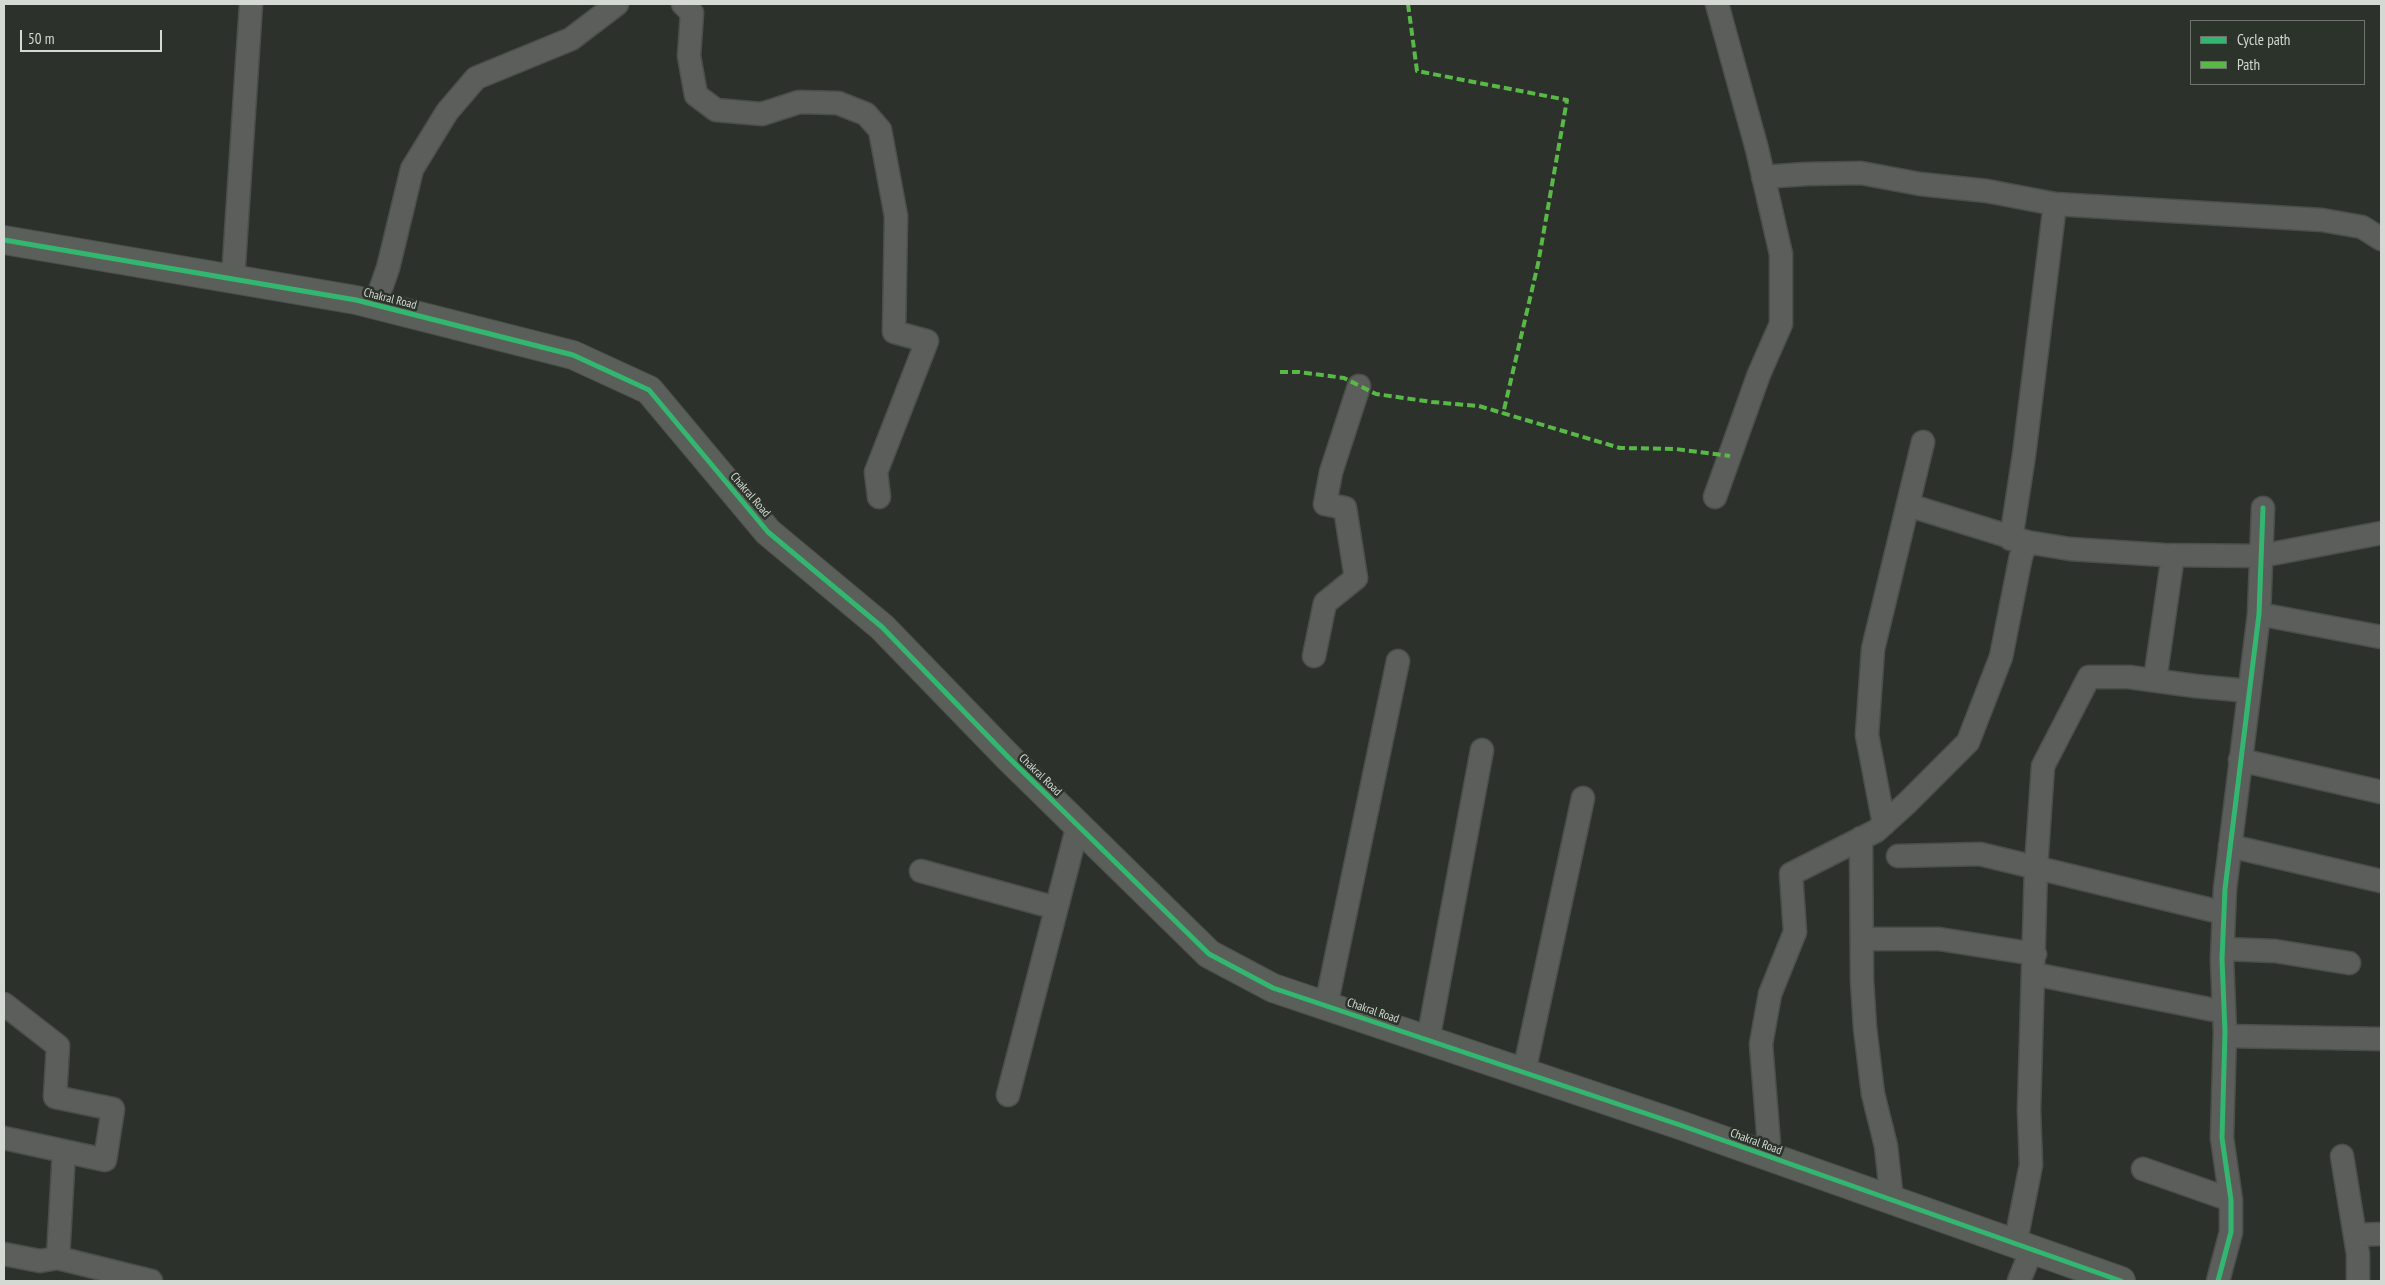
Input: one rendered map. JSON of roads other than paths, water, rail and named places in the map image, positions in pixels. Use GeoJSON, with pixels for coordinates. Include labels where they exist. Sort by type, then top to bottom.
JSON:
{"type":"FeatureCollection","features":[{"type":"Feature","properties":{"kind":"street"},"geometry":{"type":"LineString","coordinates":[[232,278],[251,4]]}},
{"type":"Feature","properties":{"kind":"street"},"geometry":{"type":"LineString","coordinates":[[375,305],[388,268],[412,169],[447,112],[476,78],[571,39],[617,4]]}},
{"type":"Feature","properties":{"kind":"street"},"geometry":{"type":"LineString","coordinates":[[683,4],[692,13],[689,56],[696,95],[716,110],[762,114],[799,102],[838,103],[866,114],[880,130],[896,216],[894,332],[927,341],[876,472],[879,497]]}},
{"type":"Feature","properties":{"kind":"street"},"geometry":{"type":"LineString","coordinates":[[1715,497],[1760,374],[1781,324],[1781,254],[1764,177],[1717,4]]}},
{"type":"Feature","properties":{"kind":"street"},"geometry":{"type":"LineString","coordinates":[[1764,177],[1861,173],[1920,184],[1987,191],[2054,204],[2322,220],[2362,226],[2381,239]]}},
{"type":"Feature","properties":{"kind":"street"},"geometry":{"type":"LineString","coordinates":[[1770,1157],[1761,1044],[1770,994],[1795,932],[1791,874],[1884,824],[1968,742],[2001,657],[2021,556],[2019,540],[2024,455],[2054,204]]}},
{"type":"Feature","properties":{"kind":"street","name":"Chakral Road"},"geometry":{"type":"LineString","coordinates":[[4,240],[232,278],[375,305],[573,355],[650,390],[768,532],[882,627],[1009,758],[1209,954],[1273,988],[1524,1072],[2121,1281]]}},
{"type":"Feature","properties":{"kind":"street"},"geometry":{"type":"LineString","coordinates":[[1314,656],[1325,603],[1356,578],[1345,508],[1325,504],[1331,472],[1359,386]]}},
{"type":"Feature","properties":{"kind":"street"},"geometry":{"type":"LineString","coordinates":[[1884,824],[1868,735],[1872,649],[1922,442]]}},
{"type":"Feature","properties":{"kind":"street"},"geometry":{"type":"LineString","coordinates":[[1908,506],[2019,540],[2070,549],[2174,555],[2261,556],[2381,533]]}},
{"type":"Feature","properties":{"kind":"street"},"geometry":{"type":"LineString","coordinates":[[2218,1281],[2231,1232],[2231,1200],[2222,1138],[2224,913],[2240,760],[2259,614],[2262,508]]}},
{"type":"Feature","properties":{"kind":"street"},"geometry":{"type":"LineString","coordinates":[[2155,680],[2174,555]]}},
{"type":"Feature","properties":{"kind":"street"},"geometry":{"type":"LineString","coordinates":[[2259,614],[2381,637]]}},
{"type":"Feature","properties":{"kind":"street"},"geometry":{"type":"LineString","coordinates":[[1326,1006],[1398,661]]}},
{"type":"Feature","properties":{"kind":"street"},"geometry":{"type":"LineString","coordinates":[[2019,1281],[2031,1165],[2029,1110],[2036,867],[2043,766],[2089,677],[2155,680],[2195,686],[2249,690]]}},
{"type":"Feature","properties":{"kind":"street"},"geometry":{"type":"LineString","coordinates":[[1428,1040],[1482,750]]}},
{"type":"Feature","properties":{"kind":"street"},"geometry":{"type":"LineString","coordinates":[[2240,760],[2381,792]]}},
{"type":"Feature","properties":{"kind":"street"},"geometry":{"type":"LineString","coordinates":[[1524,1072],[1583,798]]}},
{"type":"Feature","properties":{"kind":"street"},"geometry":{"type":"LineString","coordinates":[[1008,1095],[1078,825]]}},
{"type":"Feature","properties":{"kind":"street"},"geometry":{"type":"LineString","coordinates":[[1861,838],[1865,1028],[1873,1094],[1886,1146],[1892,1201]]}},
{"type":"Feature","properties":{"kind":"street"},"geometry":{"type":"LineString","coordinates":[[2230,846],[2381,881]]}},
{"type":"Feature","properties":{"kind":"street"},"geometry":{"type":"LineString","coordinates":[[1898,856],[1980,854],[2224,913]]}},
{"type":"Feature","properties":{"kind":"street"},"geometry":{"type":"LineString","coordinates":[[921,871],[1056,908]]}},
{"type":"Feature","properties":{"kind":"street"},"geometry":{"type":"LineString","coordinates":[[1862,939],[1939,939],[2224,1012]]}},
{"type":"Feature","properties":{"kind":"street"},"geometry":{"type":"LineString","coordinates":[[2223,949],[2275,951],[2349,963]]}},
{"type":"Feature","properties":{"kind":"street"},"geometry":{"type":"LineString","coordinates":[[4,1004],[58,1046],[55,1098],[113,1109],[105,1160],[4,1138]]}},
{"type":"Feature","properties":{"kind":"street"},"geometry":{"type":"LineString","coordinates":[[2224,1036],[2381,1039]]}},
{"type":"Feature","properties":{"kind":"street"},"geometry":{"type":"LineString","coordinates":[[58,1258],[64,1151]]}},
{"type":"Feature","properties":{"kind":"street"},"geometry":{"type":"LineString","coordinates":[[2342,1156],[2355,1235],[2358,1281]]}},
{"type":"Feature","properties":{"kind":"street"},"geometry":{"type":"LineString","coordinates":[[2143,1169],[2231,1200]]}},
{"type":"Feature","properties":{"kind":"street"},"geometry":{"type":"LineString","coordinates":[[2355,1235],[2381,1234]]}},
{"type":"Feature","properties":{"kind":"street"},"geometry":{"type":"LineString","coordinates":[[4,1254],[40,1261],[58,1258],[151,1281]]}}]}
